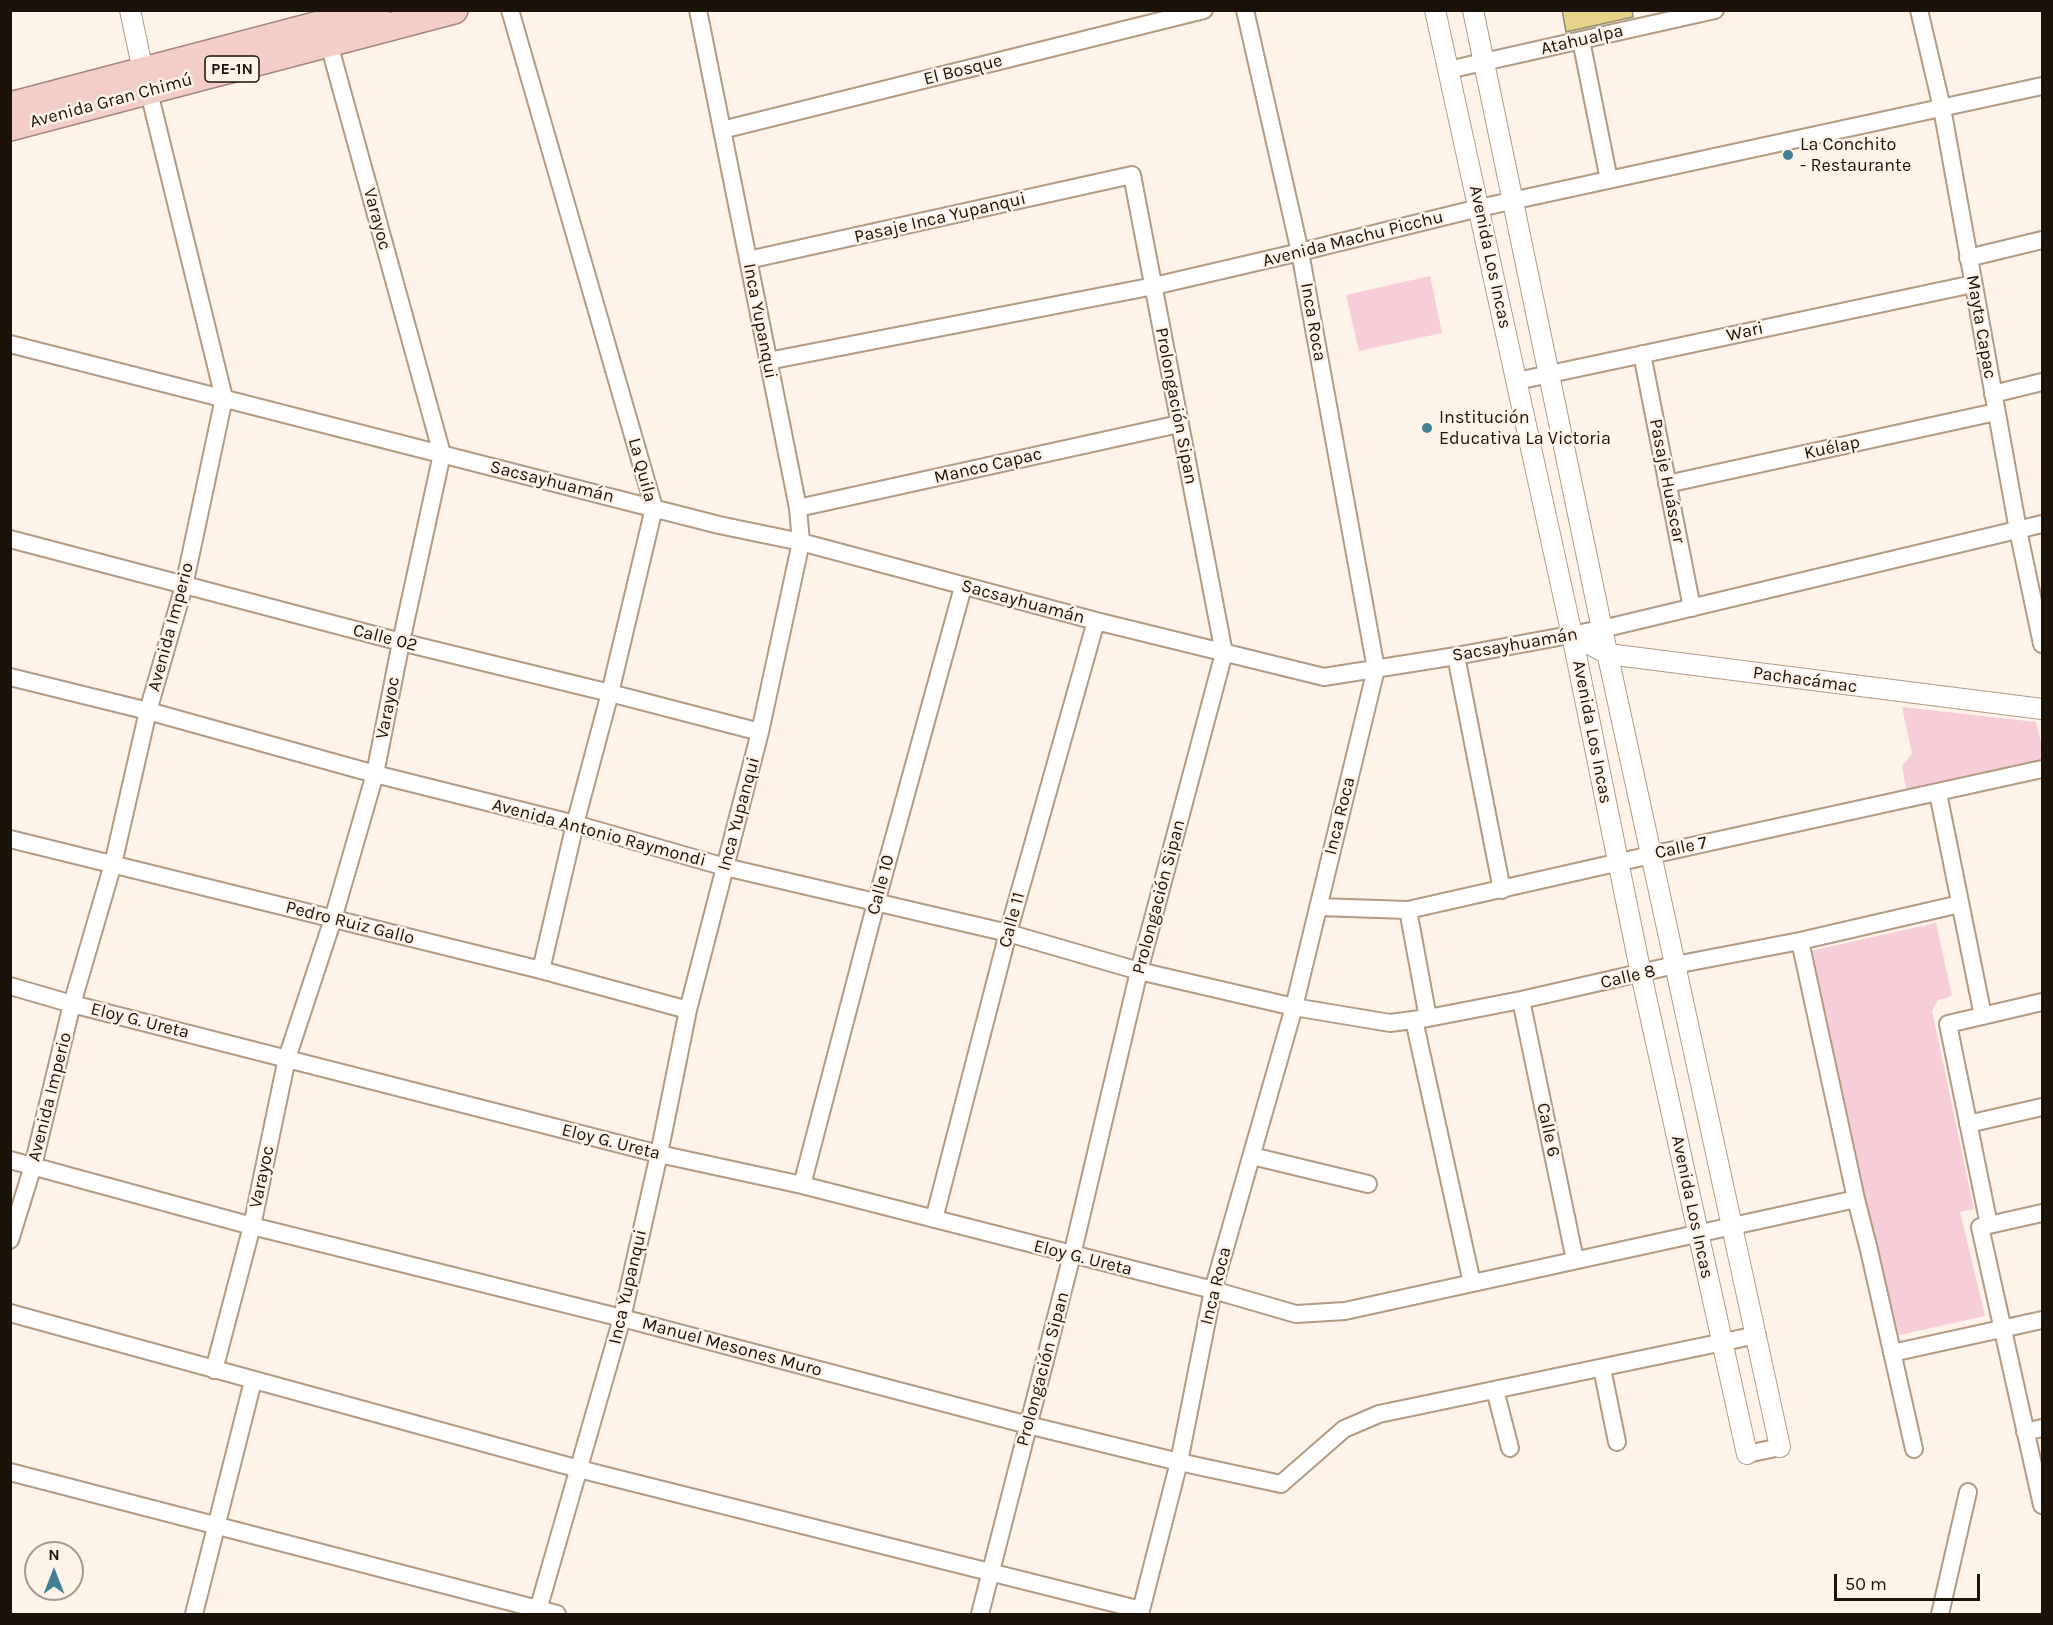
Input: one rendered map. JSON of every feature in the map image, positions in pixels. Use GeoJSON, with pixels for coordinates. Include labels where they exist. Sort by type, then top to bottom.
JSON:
{"type":"FeatureCollection","features":[{"type":"Feature","properties":{"kind":"highway","name":"Avenida Gran Chimú"},"geometry":{"type":"LineString","coordinates":[[10,127],[146,81],[376,10]]}},
{"type":"Feature","properties":{"kind":"highway","name":"Avenida Gran Chimú"},"geometry":{"type":"LineString","coordinates":[[10,106],[329,44],[454,10]]}},
{"type":"Feature","properties":{"kind":"street","name":"Avenida Imperio"},"geometry":{"type":"LineString","coordinates":[[10,1240],[33,1166],[72,1004],[112,864],[148,711],[184,586],[224,398],[130,10]]}},
{"type":"Feature","properties":{"kind":"street","name":"La Quila"},"geometry":{"type":"LineString","coordinates":[[510,10],[654,508],[541,970]]}},
{"type":"Feature","properties":{"kind":"street","name":"Inca Yupanqui"},"geometry":{"type":"LineString","coordinates":[[538,1610],[622,1318],[659,1154],[688,1010],[760,732],[801,542],[798,508],[698,10]]}},
{"type":"Feature","properties":{"kind":"street","name":"El Bosque"},"geometry":{"type":"LineString","coordinates":[[722,130],[1204,10]]}},
{"type":"Feature","properties":{"kind":"street","name":"Inca Roca"},"geometry":{"type":"LineString","coordinates":[[1141,1612],[1179,1462],[1213,1290],[1294,1007],[1376,669],[1300,252],[1245,10]]}},
{"type":"Feature","properties":{"kind":"street","name":"Avenida Los Incas"},"geometry":{"type":"LineString","coordinates":[[1435,10],[1572,634],[1641,974],[1747,1454]]}},
{"type":"Feature","properties":{"kind":"street","name":"Avenida Los Incas"},"geometry":{"type":"LineString","coordinates":[[1473,10],[1602,629],[1780,1446]]}},
{"type":"Feature","properties":{"kind":"street","name":"Atahualpa"},"geometry":{"type":"LineString","coordinates":[[1448,70],[1715,10]]}},
{"type":"Feature","properties":{"kind":"street","name":"Mayta Capac"},"geometry":{"type":"LineString","coordinates":[[1919,10],[1942,108],[2018,530],[2043,644]]}},
{"type":"Feature","properties":{"kind":"street"},"geometry":{"type":"LineString","coordinates":[[1581,40],[1609,180]]}},
{"type":"Feature","properties":{"kind":"street","name":"Varayoc"},"geometry":{"type":"LineString","coordinates":[[214,1370],[252,1226],[287,1058],[333,919],[375,774],[400,642],[442,454],[329,44]]}},
{"type":"Feature","properties":{"kind":"street","name":"Avenida Machu Picchu"},"geometry":{"type":"LineString","coordinates":[[768,361],[1154,286],[1514,200],[2043,86]]}},
{"type":"Feature","properties":{"kind":"street","name":"Pasaje Inca Yupanqui"},"geometry":{"type":"LineString","coordinates":[[748,260],[1132,175]]}},
{"type":"Feature","properties":{"kind":"street","name":"Prolongación Sipan"},"geometry":{"type":"LineString","coordinates":[[980,1614],[1072,1255],[1139,970],[1224,653],[1132,175]]}},
{"type":"Feature","properties":{"kind":"street"},"geometry":{"type":"LineString","coordinates":[[1968,258],[2043,240]]}},
{"type":"Feature","properties":{"kind":"street","name":"Wari"},"geometry":{"type":"LineString","coordinates":[[1517,381],[1973,284]]}},
{"type":"Feature","properties":{"kind":"street","name":"Sacsayhuamán"},"geometry":{"type":"LineString","coordinates":[[10,344],[654,508],[801,542],[963,587],[1324,677],[1602,629],[2043,524]]}},
{"type":"Feature","properties":{"kind":"street","name":"Pasaje Huáscar"},"geometry":{"type":"LineString","coordinates":[[1642,354],[1692,608]]}},
{"type":"Feature","properties":{"kind":"street"},"geometry":{"type":"LineString","coordinates":[[1993,394],[2043,382]]}},
{"type":"Feature","properties":{"kind":"street","name":"Kuélap"},"geometry":{"type":"LineString","coordinates":[[1667,484],[1996,412]]}},
{"type":"Feature","properties":{"kind":"street","name":"Manco Capac"},"geometry":{"type":"LineString","coordinates":[[798,508],[1179,424]]}},
{"type":"Feature","properties":{"kind":"street","name":"Calle 02"},"geometry":{"type":"LineString","coordinates":[[10,538],[400,642],[760,732]]}},
{"type":"Feature","properties":{"kind":"street","name":"Calle 10"},"geometry":{"type":"LineString","coordinates":[[801,1185],[963,587]]}},
{"type":"Feature","properties":{"kind":"street","name":"Calle 11"},"geometry":{"type":"LineString","coordinates":[[934,1220],[1008,933],[1096,621]]}},
{"type":"Feature","properties":{"kind":"street","name":"Pachacámac"},"geometry":{"type":"LineString","coordinates":[[1572,634],[1608,654],[2043,709]]}},
{"type":"Feature","properties":{"kind":"street"},"geometry":{"type":"LineString","coordinates":[[1456,656],[1502,890]]}},
{"type":"Feature","properties":{"kind":"street","name":"Avenida Antonio Raymondi"},"geometry":{"type":"LineString","coordinates":[[10,677],[148,711],[375,774],[575,824],[725,867],[1008,933],[1139,970],[1294,1007]]}},
{"type":"Feature","properties":{"kind":"street","name":"Calle 7"},"geometry":{"type":"LineString","coordinates":[[1318,907],[1408,910],[2043,769]]}},
{"type":"Feature","properties":{"kind":"street"},"geometry":{"type":"LineString","coordinates":[[1938,793],[1983,1016]]}},
{"type":"Feature","properties":{"kind":"street","name":"Pedro Ruiz Gallo"},"geometry":{"type":"LineString","coordinates":[[10,839],[541,970],[688,1010]]}},
{"type":"Feature","properties":{"kind":"street","name":"Calle 8"},"geometry":{"type":"LineString","coordinates":[[1294,1007],[1390,1023],[1421,1019],[1800,941],[1960,904]]}},
{"type":"Feature","properties":{"kind":"street"},"geometry":{"type":"LineString","coordinates":[[1408,910],[1421,1019],[1472,1283]]}},
{"type":"Feature","properties":{"kind":"street"},"geometry":{"type":"LineString","coordinates":[[1800,941],[1856,1199],[1914,1449]]}},
{"type":"Feature","properties":{"kind":"street","name":"Eloy G. Ureta"},"geometry":{"type":"LineString","coordinates":[[10,986],[72,1004],[659,1154],[801,1185],[1213,1290],[1296,1314],[1345,1311],[1856,1199]]}},
{"type":"Feature","properties":{"kind":"street","name":"Calle 6"},"geometry":{"type":"LineString","coordinates":[[1521,1000],[1575,1260]]}},
{"type":"Feature","properties":{"kind":"street"},"geometry":{"type":"LineString","coordinates":[[1989,1225],[1948,1024],[2043,1002]]}},
{"type":"Feature","properties":{"kind":"street"},"geometry":{"type":"LineString","coordinates":[[1968,1124],[2043,1107]]}},
{"type":"Feature","properties":{"kind":"street"},"geometry":{"type":"LineString","coordinates":[[1252,1156],[1368,1184]]}},
{"type":"Feature","properties":{"kind":"street","name":"Manuel Mesones Muro"},"geometry":{"type":"LineString","coordinates":[[10,1160],[252,1226],[622,1318],[1028,1425],[1281,1484],[1344,1430],[1379,1414],[1495,1390]]}},
{"type":"Feature","properties":{"kind":"street"},"geometry":{"type":"LineString","coordinates":[[2043,1213],[1980,1227],[2043,1505]]}},
{"type":"Feature","properties":{"kind":"street"},"geometry":{"type":"LineString","coordinates":[[10,1313],[579,1469],[992,1571],[1141,1612]]}},
{"type":"Feature","properties":{"kind":"street"},"geometry":{"type":"LineString","coordinates":[[1892,1353],[2043,1320]]}},
{"type":"Feature","properties":{"kind":"street"},"geometry":{"type":"LineString","coordinates":[[1510,1448],[1495,1390],[1757,1335]]}},
{"type":"Feature","properties":{"kind":"street"},"geometry":{"type":"LineString","coordinates":[[1602,1368],[1617,1442]]}},
{"type":"Feature","properties":{"kind":"street"},"geometry":{"type":"LineString","coordinates":[[194,1614],[253,1381]]}},
{"type":"Feature","properties":{"kind":"street"},"geometry":{"type":"LineString","coordinates":[[2025,1432],[2043,1428]]}},
{"type":"Feature","properties":{"kind":"street"},"geometry":{"type":"LineString","coordinates":[[1747,1454],[1780,1446]]}},
{"type":"Feature","properties":{"kind":"street"},"geometry":{"type":"LineString","coordinates":[[10,1472],[557,1614]]}},
{"type":"Feature","properties":{"kind":"street"},"geometry":{"type":"LineString","coordinates":[[1940,1614],[1968,1492]]}},
{"type":"Feature","properties":{"kind":"shaded area"},"geometry":{"type":"Polygon","coordinates":[[[1430,276],[1442,333],[1359,351],[1346,295],[1430,276]]]}},
{"type":"Feature","properties":{"kind":"shaded area"},"geometry":{"type":"Polygon","coordinates":[[[1902,707],[2036,722],[2042,746],[2042,758],[2039,761],[1906,789],[1902,766],[1912,754],[1902,707]]]}},
{"type":"Feature","properties":{"kind":"shaded area"},"geometry":{"type":"Polygon","coordinates":[[[1936,923],[1952,996],[1938,1000],[1932,1011],[1974,1209],[1960,1212],[1985,1316],[1895,1336],[1810,951],[1936,923]]]}},
{"type":"Feature","properties":{"kind":"building"},"geometry":{"type":"Polygon","coordinates":[[[1562,10],[1632,10],[1633,17],[1566,32],[1562,10]]]}},
{"type":"Feature","properties":{"kind":"place","name":"La Conchito - Restaurante"},"geometry":{"type":"Point","coordinates":[1788,155]}},
{"type":"Feature","properties":{"kind":"place","name":"Institución Educativa La Victoria"},"geometry":{"type":"Point","coordinates":[1427,428]}}]}
